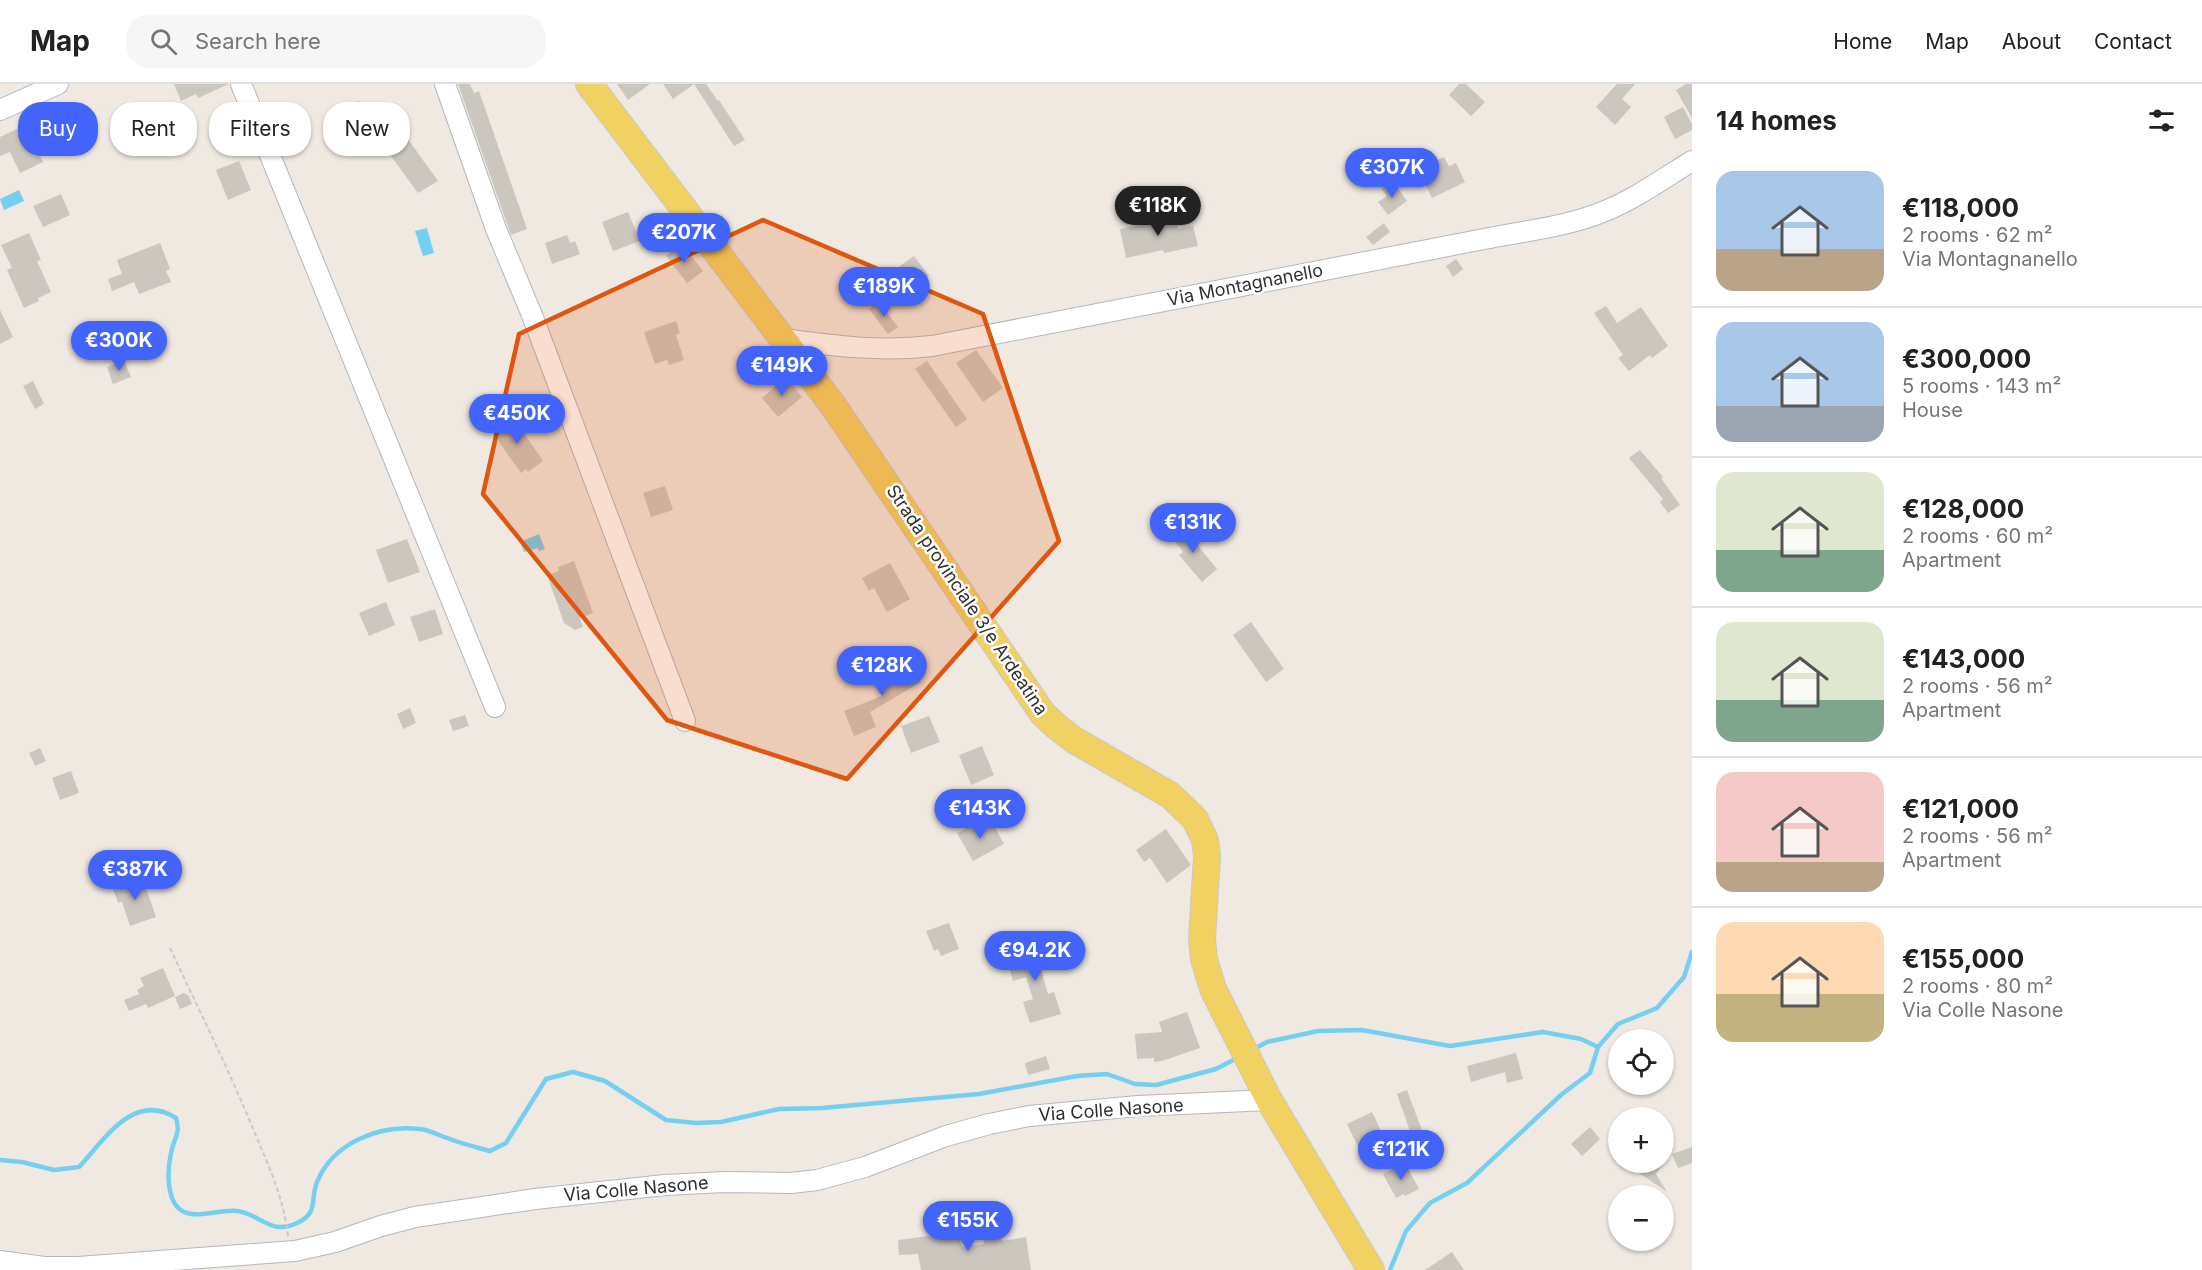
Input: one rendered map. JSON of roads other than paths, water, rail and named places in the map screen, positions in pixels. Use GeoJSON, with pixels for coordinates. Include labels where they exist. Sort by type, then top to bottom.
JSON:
{"type":"FeatureCollection","features":[{"type":"Feature","properties":{"kind":"main road","name":"Strada provinciale 3/e Ardeatina"},"geometry":{"type":"LineString","coordinates":[[589,84],[783,339],[873,462],[1043,714],[1074,740],[1170,795],[1195,819],[1205,840],[1207,856],[1201,931],[1204,959],[1213,989],[1269,1100],[1371,1270]]}},
{"type":"Feature","properties":{"kind":"street"},"geometry":{"type":"LineString","coordinates":[[0,110],[58,84]]}},
{"type":"Feature","properties":{"kind":"street"},"geometry":{"type":"LineString","coordinates":[[241,84],[495,707]]}},
{"type":"Feature","properties":{"kind":"street"},"geometry":{"type":"LineString","coordinates":[[445,84],[496,229],[532,315],[685,722]]}},
{"type":"Feature","properties":{"kind":"street","name":"Via Montagnanello"},"geometry":{"type":"LineString","coordinates":[[783,339],[856,349],[932,346],[1472,241],[1572,221],[1603,212],[1692,161]]}},
{"type":"Feature","properties":{"kind":"street","name":"Via Colle Nasone"},"geometry":{"type":"LineString","coordinates":[[0,1261],[67,1268],[188,1265],[296,1251],[334,1242],[409,1218],[535,1199],[665,1185],[724,1182],[782,1183],[817,1180],[883,1161],[946,1136],[1029,1116],[1138,1106],[1269,1100]]}},
{"type":"Feature","properties":{"kind":"water"},"geometry":{"type":"Polygon","coordinates":[[[19,190],[24,201],[4,210],[0,199],[19,190]]]}},
{"type":"Feature","properties":{"kind":"water"},"geometry":{"type":"Polygon","coordinates":[[[427,228],[434,253],[423,256],[415,231],[427,228]]]}},
{"type":"Feature","properties":{"kind":"water"},"geometry":{"type":"Polygon","coordinates":[[[539,534],[545,549],[539,551],[538,548],[524,552],[520,542],[539,534]]]}},
{"type":"Feature","properties":{"kind":"waterway"},"geometry":{"type":"LineString","coordinates":[[1390,1270],[1406,1231],[1430,1203],[1467,1183],[1562,1094],[1590,1073],[1598,1047],[1618,1024],[1657,1008],[1684,977],[1692,952]]}},
{"type":"Feature","properties":{"kind":"waterway"},"geometry":{"type":"LineString","coordinates":[[1252,1050],[1267,1042],[1318,1031],[1362,1030],[1450,1046],[1543,1032],[1581,1039],[1598,1047]]}},
{"type":"Feature","properties":{"kind":"waterway"},"geometry":{"type":"LineString","coordinates":[[0,1160],[22,1162],[54,1170],[79,1167],[122,1122],[134,1114],[147,1110],[161,1111],[176,1118],[177,1132],[168,1175],[170,1192],[177,1207],[192,1214],[237,1211],[272,1226],[280,1227],[297,1223],[308,1215],[313,1206],[317,1182],[324,1168],[346,1147],[359,1139],[389,1130],[420,1129],[490,1151],[506,1143],[546,1079],[573,1072],[605,1081],[666,1120],[696,1123],[721,1122],[779,1109],[822,1108],[979,1094],[1077,1076],[1107,1074],[1135,1084],[1156,1085],[1216,1069],[1239,1057]]}}]}
